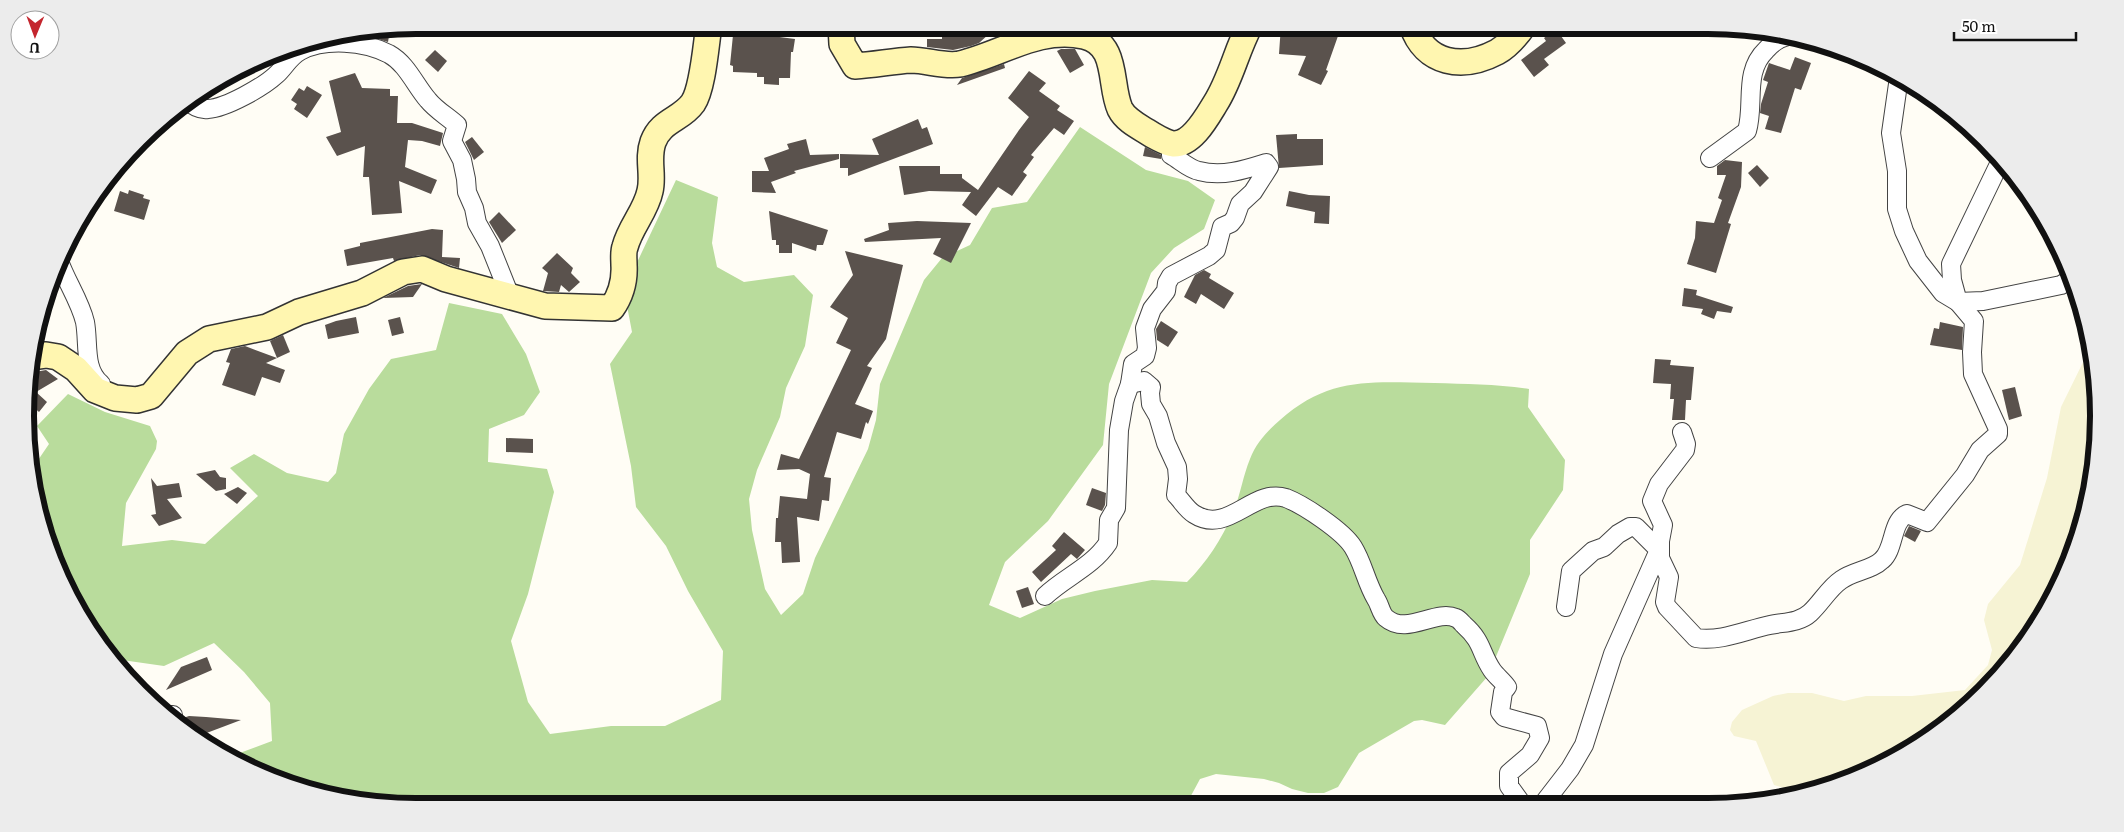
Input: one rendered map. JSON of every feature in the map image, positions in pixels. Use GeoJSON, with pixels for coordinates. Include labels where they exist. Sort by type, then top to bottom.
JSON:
{"type":"FeatureCollection","features":[{"type":"Feature","properties":{"kind":"street"},"geometry":{"type":"LineString","coordinates":[[39,356],[46,355],[66,360],[95,390],[115,398],[137,400],[151,396],[187,353],[209,339],[268,327],[299,312],[362,292],[403,272],[422,269],[446,279],[545,306],[612,308],[620,296],[624,269],[624,248],[631,230],[648,200],[651,190],[650,157],[653,142],[664,124],[685,112],[694,102],[702,71],[708,34]]}},
{"type":"Feature","properties":{"kind":"street"},"geometry":{"type":"LineString","coordinates":[[841,34],[842,44],[855,66],[912,60],[958,64],[1020,42],[1051,34],[1085,36],[1104,49],[1110,62],[1120,108],[1127,118],[1148,132],[1172,144],[1182,142],[1194,134],[1206,120],[1224,91],[1245,34]]}},
{"type":"Feature","properties":{"kind":"street"},"geometry":{"type":"LineString","coordinates":[[1415,34],[1426,49],[1440,58],[1454,63],[1468,62],[1498,51],[1516,34]]}},
{"type":"Feature","properties":{"kind":"street"},"geometry":{"type":"LineString","coordinates":[[1710,158],[1748,131],[1750,124],[1751,83],[1759,57],[1778,40]]}},
{"type":"Feature","properties":{"kind":"street"},"geometry":{"type":"LineString","coordinates":[[329,44],[360,45],[388,54],[406,69],[433,106],[457,125],[452,141],[462,160],[467,192],[474,208],[477,223],[490,246],[510,296]]}},
{"type":"Feature","properties":{"kind":"street"},"geometry":{"type":"LineString","coordinates":[[194,105],[197,108],[208,109],[223,106],[275,76],[289,58],[297,53]]}},
{"type":"Feature","properties":{"kind":"street"},"geometry":{"type":"LineString","coordinates":[[1682,432],[1686,444],[1685,450],[1665,475],[1652,501],[1663,525],[1660,550],[1661,563],[1669,577],[1665,602],[1667,607],[1696,638],[1700,639],[1738,634],[1810,614],[1840,580],[1882,561],[1887,555],[1897,526],[1904,515],[1907,514],[1927,522],[1965,475],[1980,450],[1998,434],[1998,429],[1973,374],[1974,321],[1958,302],[1943,293],[1918,261],[1904,231],[1897,210],[1897,171],[1891,133],[1898,84]]}},
{"type":"Feature","properties":{"kind":"street"},"geometry":{"type":"LineString","coordinates":[[1045,596],[1055,587],[1090,564],[1108,543],[1109,520],[1116,508],[1119,430],[1124,401],[1130,384],[1133,364],[1144,356],[1147,348],[1145,328],[1152,309],[1166,291],[1167,283],[1172,276],[1209,256],[1216,250],[1222,227],[1231,223],[1235,218],[1240,204],[1253,192],[1268,167],[1266,163],[1242,171],[1220,174],[1198,171],[1171,155],[1172,144]]}},
{"type":"Feature","properties":{"kind":"street"},"geometry":{"type":"LineString","coordinates":[[1958,302],[1952,280],[1951,264],[1998,167]]}},
{"type":"Feature","properties":{"kind":"street"},"geometry":{"type":"LineString","coordinates":[[63,270],[84,319],[91,371],[98,382],[115,398]]}},
{"type":"Feature","properties":{"kind":"street"},"geometry":{"type":"LineString","coordinates":[[1958,302],[1983,301],[2041,291],[2061,286],[2066,283]]}},
{"type":"Feature","properties":{"kind":"street"},"geometry":{"type":"LineString","coordinates":[[1130,384],[1144,381],[1151,387],[1151,404],[1158,416],[1166,443],[1177,467],[1176,495],[1194,514],[1208,520],[1222,518],[1247,508],[1258,499],[1265,498],[1283,497],[1298,503],[1313,512],[1352,545],[1373,594],[1381,606],[1382,614],[1388,620],[1404,625],[1447,616],[1456,618],[1473,634],[1480,642],[1492,670],[1507,687],[1503,692],[1500,712],[1504,717],[1537,726],[1540,738],[1530,755],[1509,772],[1509,786],[1518,798]]}},
{"type":"Feature","properties":{"kind":"street"},"geometry":{"type":"LineString","coordinates":[[1566,606],[1571,571],[1593,551],[1604,547],[1618,534],[1630,527],[1636,527],[1660,550]]}},
{"type":"Feature","properties":{"kind":"street"},"geometry":{"type":"LineString","coordinates":[[1548,798],[1570,769],[1584,745],[1616,646],[1660,550]]}},
{"type":"Feature","properties":{"kind":"shaded area"},"geometry":{"type":"Polygon","coordinates":[[[2086,357],[2089,391],[2089,441],[2083,491],[2077,515],[2070,539],[2051,585],[2026,628],[2011,649],[1960,703],[1941,719],[1899,747],[1877,759],[1831,778],[1789,789],[1774,785],[1756,741],[1734,736],[1730,730],[1732,722],[1742,710],[1773,696],[1788,693],[1812,693],[1844,701],[1866,696],[1912,696],[1965,690],[1988,665],[1992,650],[1984,620],[1988,604],[2020,565],[2047,478],[2061,407],[2086,357]]]}},
{"type":"Feature","properties":{"kind":"green space"},"geometry":{"type":"Polygon","coordinates":[[[1080,127],[1146,170],[1188,181],[1215,200],[1204,229],[1174,248],[1151,273],[1109,384],[1103,445],[1048,521],[1005,562],[989,605],[1020,618],[1062,599],[1095,591],[1152,580],[1187,582],[1207,559],[1229,523],[1250,459],[1263,437],[1298,406],[1316,396],[1352,385],[1391,382],[1482,384],[1529,389],[1528,407],[1565,460],[1563,490],[1530,540],[1530,574],[1488,676],[1445,725],[1422,720],[1414,721],[1359,753],[1338,787],[1324,793],[1308,793],[1264,779],[1216,774],[1200,779],[1190,798],[416,798],[366,795],[341,791],[293,778],[237,754],[272,741],[270,703],[244,672],[214,643],[164,666],[122,660],[85,607],[73,585],[54,539],[41,491],[37,462],[49,444],[37,426],[68,394],[105,412],[150,426],[157,441],[156,449],[126,503],[122,546],[172,540],[205,544],[258,496],[230,468],[254,454],[287,473],[328,482],[336,473],[344,434],[369,389],[391,359],[436,350],[449,303],[502,314],[526,354],[540,392],[524,415],[489,429],[488,462],[547,469],[554,492],[528,594],[511,641],[528,702],[550,734],[611,726],[665,726],[721,700],[723,651],[688,591],[666,546],[636,507],[631,466],[610,364],[632,332],[624,290],[676,180],[718,197],[712,243],[717,267],[744,282],[794,275],[813,295],[805,346],[786,388],[780,417],[757,470],[749,499],[752,530],[765,589],[781,615],[803,594],[815,558],[868,449],[876,420],[880,384],[924,280],[942,258],[970,245],[992,208],[1027,202],[1080,127]]]}},
{"type":"Feature","properties":{"kind":"building"},"geometry":{"type":"Polygon","coordinates":[[[733,34],[764,34],[795,39],[793,52],[791,52],[790,78],[779,78],[779,85],[764,84],[764,77],[757,77],[757,73],[733,72],[733,66],[730,65],[733,34]]]}},
{"type":"Feature","properties":{"kind":"building"},"geometry":{"type":"Polygon","coordinates":[[[989,34],[979,43],[953,50],[927,47],[927,39],[942,39],[942,35],[989,34]]]}},
{"type":"Feature","properties":{"kind":"building"},"geometry":{"type":"Polygon","coordinates":[[[1280,34],[1333,34],[1338,36],[1326,70],[1328,71],[1321,85],[1298,75],[1306,56],[1279,54],[1280,34]]]}},
{"type":"Feature","properties":{"kind":"building"},"geometry":{"type":"Polygon","coordinates":[[[1549,34],[1560,34],[1566,43],[1544,59],[1549,65],[1534,77],[1521,60],[1546,41],[1544,38],[1549,34]]]}},
{"type":"Feature","properties":{"kind":"building"},"geometry":{"type":"Polygon","coordinates":[[[389,36],[388,42],[370,37],[389,36]]]}},
{"type":"Feature","properties":{"kind":"building"},"geometry":{"type":"Polygon","coordinates":[[[1061,49],[1075,49],[1084,65],[1070,73],[1057,51],[1061,49]]]}},
{"type":"Feature","properties":{"kind":"building"},"geometry":{"type":"Polygon","coordinates":[[[435,50],[447,61],[438,72],[425,60],[435,50]]]}},
{"type":"Feature","properties":{"kind":"building"},"geometry":{"type":"Polygon","coordinates":[[[1795,57],[1811,63],[1801,90],[1795,88],[1781,133],[1765,129],[1769,116],[1760,113],[1768,82],[1763,80],[1769,63],[1790,70],[1795,57]]]}},
{"type":"Feature","properties":{"kind":"building"},"geometry":{"type":"Polygon","coordinates":[[[1004,64],[1005,68],[957,85],[962,78],[1004,64]]]}},
{"type":"Feature","properties":{"kind":"building"},"geometry":{"type":"Polygon","coordinates":[[[1029,71],[1046,83],[1039,91],[1060,106],[1057,110],[1074,121],[1064,135],[1054,128],[1031,155],[1034,157],[1023,172],[1027,175],[1012,196],[998,187],[976,216],[962,205],[971,192],[929,191],[904,195],[899,166],[940,166],[940,174],[962,174],[962,178],[978,190],[1029,117],[1008,98],[1029,71]]]}},
{"type":"Feature","properties":{"kind":"building"},"geometry":{"type":"Polygon","coordinates":[[[355,73],[362,88],[390,89],[390,96],[398,96],[397,123],[412,123],[443,133],[440,146],[422,141],[408,140],[405,167],[437,180],[431,194],[399,181],[402,213],[372,215],[369,177],[363,177],[365,146],[337,156],[326,137],[341,132],[329,81],[355,73]]]}},
{"type":"Feature","properties":{"kind":"building"},"geometry":{"type":"Polygon","coordinates":[[[307,86],[322,95],[307,118],[294,109],[297,104],[291,100],[299,88],[304,91],[307,86]]]}},
{"type":"Feature","properties":{"kind":"building"},"geometry":{"type":"Polygon","coordinates":[[[918,119],[922,129],[927,127],[933,144],[848,176],[848,168],[840,168],[840,154],[879,155],[872,139],[918,119]]]}},
{"type":"Feature","properties":{"kind":"building"},"geometry":{"type":"Polygon","coordinates":[[[1297,134],[1297,139],[1323,139],[1323,165],[1279,168],[1276,135],[1297,134]]]}},
{"type":"Feature","properties":{"kind":"building"},"geometry":{"type":"Polygon","coordinates":[[[472,137],[484,152],[474,160],[465,142],[472,137]]]}},
{"type":"Feature","properties":{"kind":"building"},"geometry":{"type":"Polygon","coordinates":[[[806,139],[810,155],[839,154],[839,159],[794,171],[796,173],[771,182],[776,193],[752,192],[752,171],[769,171],[764,158],[789,149],[787,144],[806,139]]]}},
{"type":"Feature","properties":{"kind":"building"},"geometry":{"type":"Polygon","coordinates":[[[1145,147],[1161,155],[1161,159],[1143,156],[1145,147]]]}},
{"type":"Feature","properties":{"kind":"building"},"geometry":{"type":"Polygon","coordinates":[[[1725,160],[1742,162],[1741,187],[1728,223],[1731,224],[1716,273],[1687,264],[1695,238],[1696,221],[1714,223],[1722,200],[1718,198],[1726,175],[1717,175],[1717,166],[1725,160]]]}},
{"type":"Feature","properties":{"kind":"building"},"geometry":{"type":"Polygon","coordinates":[[[1757,165],[1769,178],[1760,187],[1748,173],[1757,165]]]}},
{"type":"Feature","properties":{"kind":"building"},"geometry":{"type":"Polygon","coordinates":[[[129,190],[144,195],[143,198],[150,200],[144,220],[114,211],[120,191],[128,194],[129,190]]]}},
{"type":"Feature","properties":{"kind":"building"},"geometry":{"type":"Polygon","coordinates":[[[1289,191],[1309,195],[1330,196],[1329,224],[1314,223],[1315,212],[1286,206],[1289,191]]]}},
{"type":"Feature","properties":{"kind":"building"},"geometry":{"type":"Polygon","coordinates":[[[769,211],[828,230],[823,245],[817,245],[816,251],[792,243],[792,253],[779,253],[779,245],[776,245],[776,240],[772,240],[769,211]]]}},
{"type":"Feature","properties":{"kind":"building"},"geometry":{"type":"Polygon","coordinates":[[[499,212],[516,230],[502,243],[489,222],[499,212]]]}},
{"type":"Feature","properties":{"kind":"building"},"geometry":{"type":"Polygon","coordinates":[[[917,221],[971,223],[951,263],[933,254],[941,238],[865,242],[864,239],[889,230],[888,223],[917,221]]]}},
{"type":"Feature","properties":{"kind":"building"},"geometry":{"type":"Polygon","coordinates":[[[432,229],[443,230],[442,257],[460,258],[459,268],[420,255],[394,261],[393,258],[347,266],[344,250],[360,246],[360,243],[432,229]]]}},
{"type":"Feature","properties":{"kind":"building"},"geometry":{"type":"Polygon","coordinates":[[[845,251],[903,265],[886,339],[867,366],[872,368],[855,404],[873,411],[868,424],[866,422],[861,439],[837,432],[824,477],[831,478],[829,501],[822,500],[819,521],[797,517],[800,562],[782,563],[781,542],[775,542],[776,518],[778,518],[780,496],[807,499],[810,474],[799,469],[777,470],[781,454],[799,459],[851,350],[836,343],[848,318],[830,307],[853,275],[845,251]]]}},
{"type":"Feature","properties":{"kind":"building"},"geometry":{"type":"Polygon","coordinates":[[[557,253],[573,268],[571,273],[580,282],[569,292],[561,285],[559,292],[543,291],[548,273],[542,268],[557,253]]]}},
{"type":"Feature","properties":{"kind":"building"},"geometry":{"type":"Polygon","coordinates":[[[1204,270],[1211,274],[1209,278],[1234,293],[1224,309],[1201,294],[1196,304],[1184,297],[1195,275],[1204,270]]]}},
{"type":"Feature","properties":{"kind":"building"},"geometry":{"type":"Polygon","coordinates":[[[422,284],[413,297],[383,298],[408,286],[422,284]]]}},
{"type":"Feature","properties":{"kind":"building"},"geometry":{"type":"Polygon","coordinates":[[[1684,288],[1697,290],[1696,295],[1733,307],[1731,313],[1717,311],[1714,319],[1701,314],[1703,309],[1682,306],[1684,288]]]}},
{"type":"Feature","properties":{"kind":"building"},"geometry":{"type":"Polygon","coordinates":[[[356,317],[359,333],[328,339],[325,325],[356,317]]]}},
{"type":"Feature","properties":{"kind":"building"},"geometry":{"type":"Polygon","coordinates":[[[400,317],[404,333],[392,336],[388,320],[400,317]]]}},
{"type":"Feature","properties":{"kind":"building"},"geometry":{"type":"Polygon","coordinates":[[[1161,321],[1178,332],[1168,347],[1157,340],[1156,329],[1161,321]]]}},
{"type":"Feature","properties":{"kind":"building"},"geometry":{"type":"Polygon","coordinates":[[[1940,322],[1963,327],[1962,350],[1930,345],[1934,328],[1939,329],[1940,322]]]}},
{"type":"Feature","properties":{"kind":"building"},"geometry":{"type":"Polygon","coordinates":[[[283,335],[290,352],[277,358],[270,341],[283,335]]]}},
{"type":"Feature","properties":{"kind":"building"},"geometry":{"type":"Polygon","coordinates":[[[245,346],[277,358],[266,363],[285,370],[280,383],[262,377],[255,396],[222,385],[230,363],[226,362],[231,349],[245,346]]]}},
{"type":"Feature","properties":{"kind":"building"},"geometry":{"type":"Polygon","coordinates":[[[1655,359],[1671,360],[1670,365],[1694,367],[1691,400],[1686,400],[1685,420],[1672,420],[1674,399],[1670,399],[1671,384],[1653,383],[1655,359]]]}},
{"type":"Feature","properties":{"kind":"building"},"geometry":{"type":"Polygon","coordinates":[[[46,370],[58,379],[36,392],[47,402],[39,412],[34,408],[37,372],[46,370]]]}},
{"type":"Feature","properties":{"kind":"building"},"geometry":{"type":"Polygon","coordinates":[[[2015,387],[2022,416],[2009,420],[2002,390],[2015,387]]]}},
{"type":"Feature","properties":{"kind":"building"},"geometry":{"type":"Polygon","coordinates":[[[506,438],[533,439],[533,453],[506,452],[506,438]]]}},
{"type":"Feature","properties":{"kind":"building"},"geometry":{"type":"Polygon","coordinates":[[[215,470],[220,477],[226,478],[226,489],[216,491],[196,474],[215,470]]]}},
{"type":"Feature","properties":{"kind":"building"},"geometry":{"type":"Polygon","coordinates":[[[151,478],[157,486],[179,483],[182,497],[167,499],[182,518],[159,526],[151,515],[156,514],[151,478]]]}},
{"type":"Feature","properties":{"kind":"building"},"geometry":{"type":"Polygon","coordinates":[[[238,487],[247,493],[237,504],[224,494],[238,487]]]}},
{"type":"Feature","properties":{"kind":"building"},"geometry":{"type":"Polygon","coordinates":[[[1092,488],[1106,493],[1105,505],[1102,511],[1086,505],[1092,488]]]}},
{"type":"Feature","properties":{"kind":"building"},"geometry":{"type":"Polygon","coordinates":[[[1909,526],[1921,531],[1915,542],[1904,536],[1909,526]]]}},
{"type":"Feature","properties":{"kind":"building"},"geometry":{"type":"Polygon","coordinates":[[[1064,532],[1085,550],[1077,559],[1071,554],[1041,582],[1032,572],[1056,550],[1052,546],[1064,532]]]}},
{"type":"Feature","properties":{"kind":"building"},"geometry":{"type":"Polygon","coordinates":[[[1028,587],[1034,604],[1022,608],[1016,591],[1028,587]]]}},
{"type":"Feature","properties":{"kind":"building"},"geometry":{"type":"Polygon","coordinates":[[[207,657],[212,670],[166,690],[181,667],[207,657]]]}},
{"type":"Feature","properties":{"kind":"building"},"geometry":{"type":"Polygon","coordinates":[[[189,716],[241,720],[204,734],[183,718],[189,716]]]}}]}
